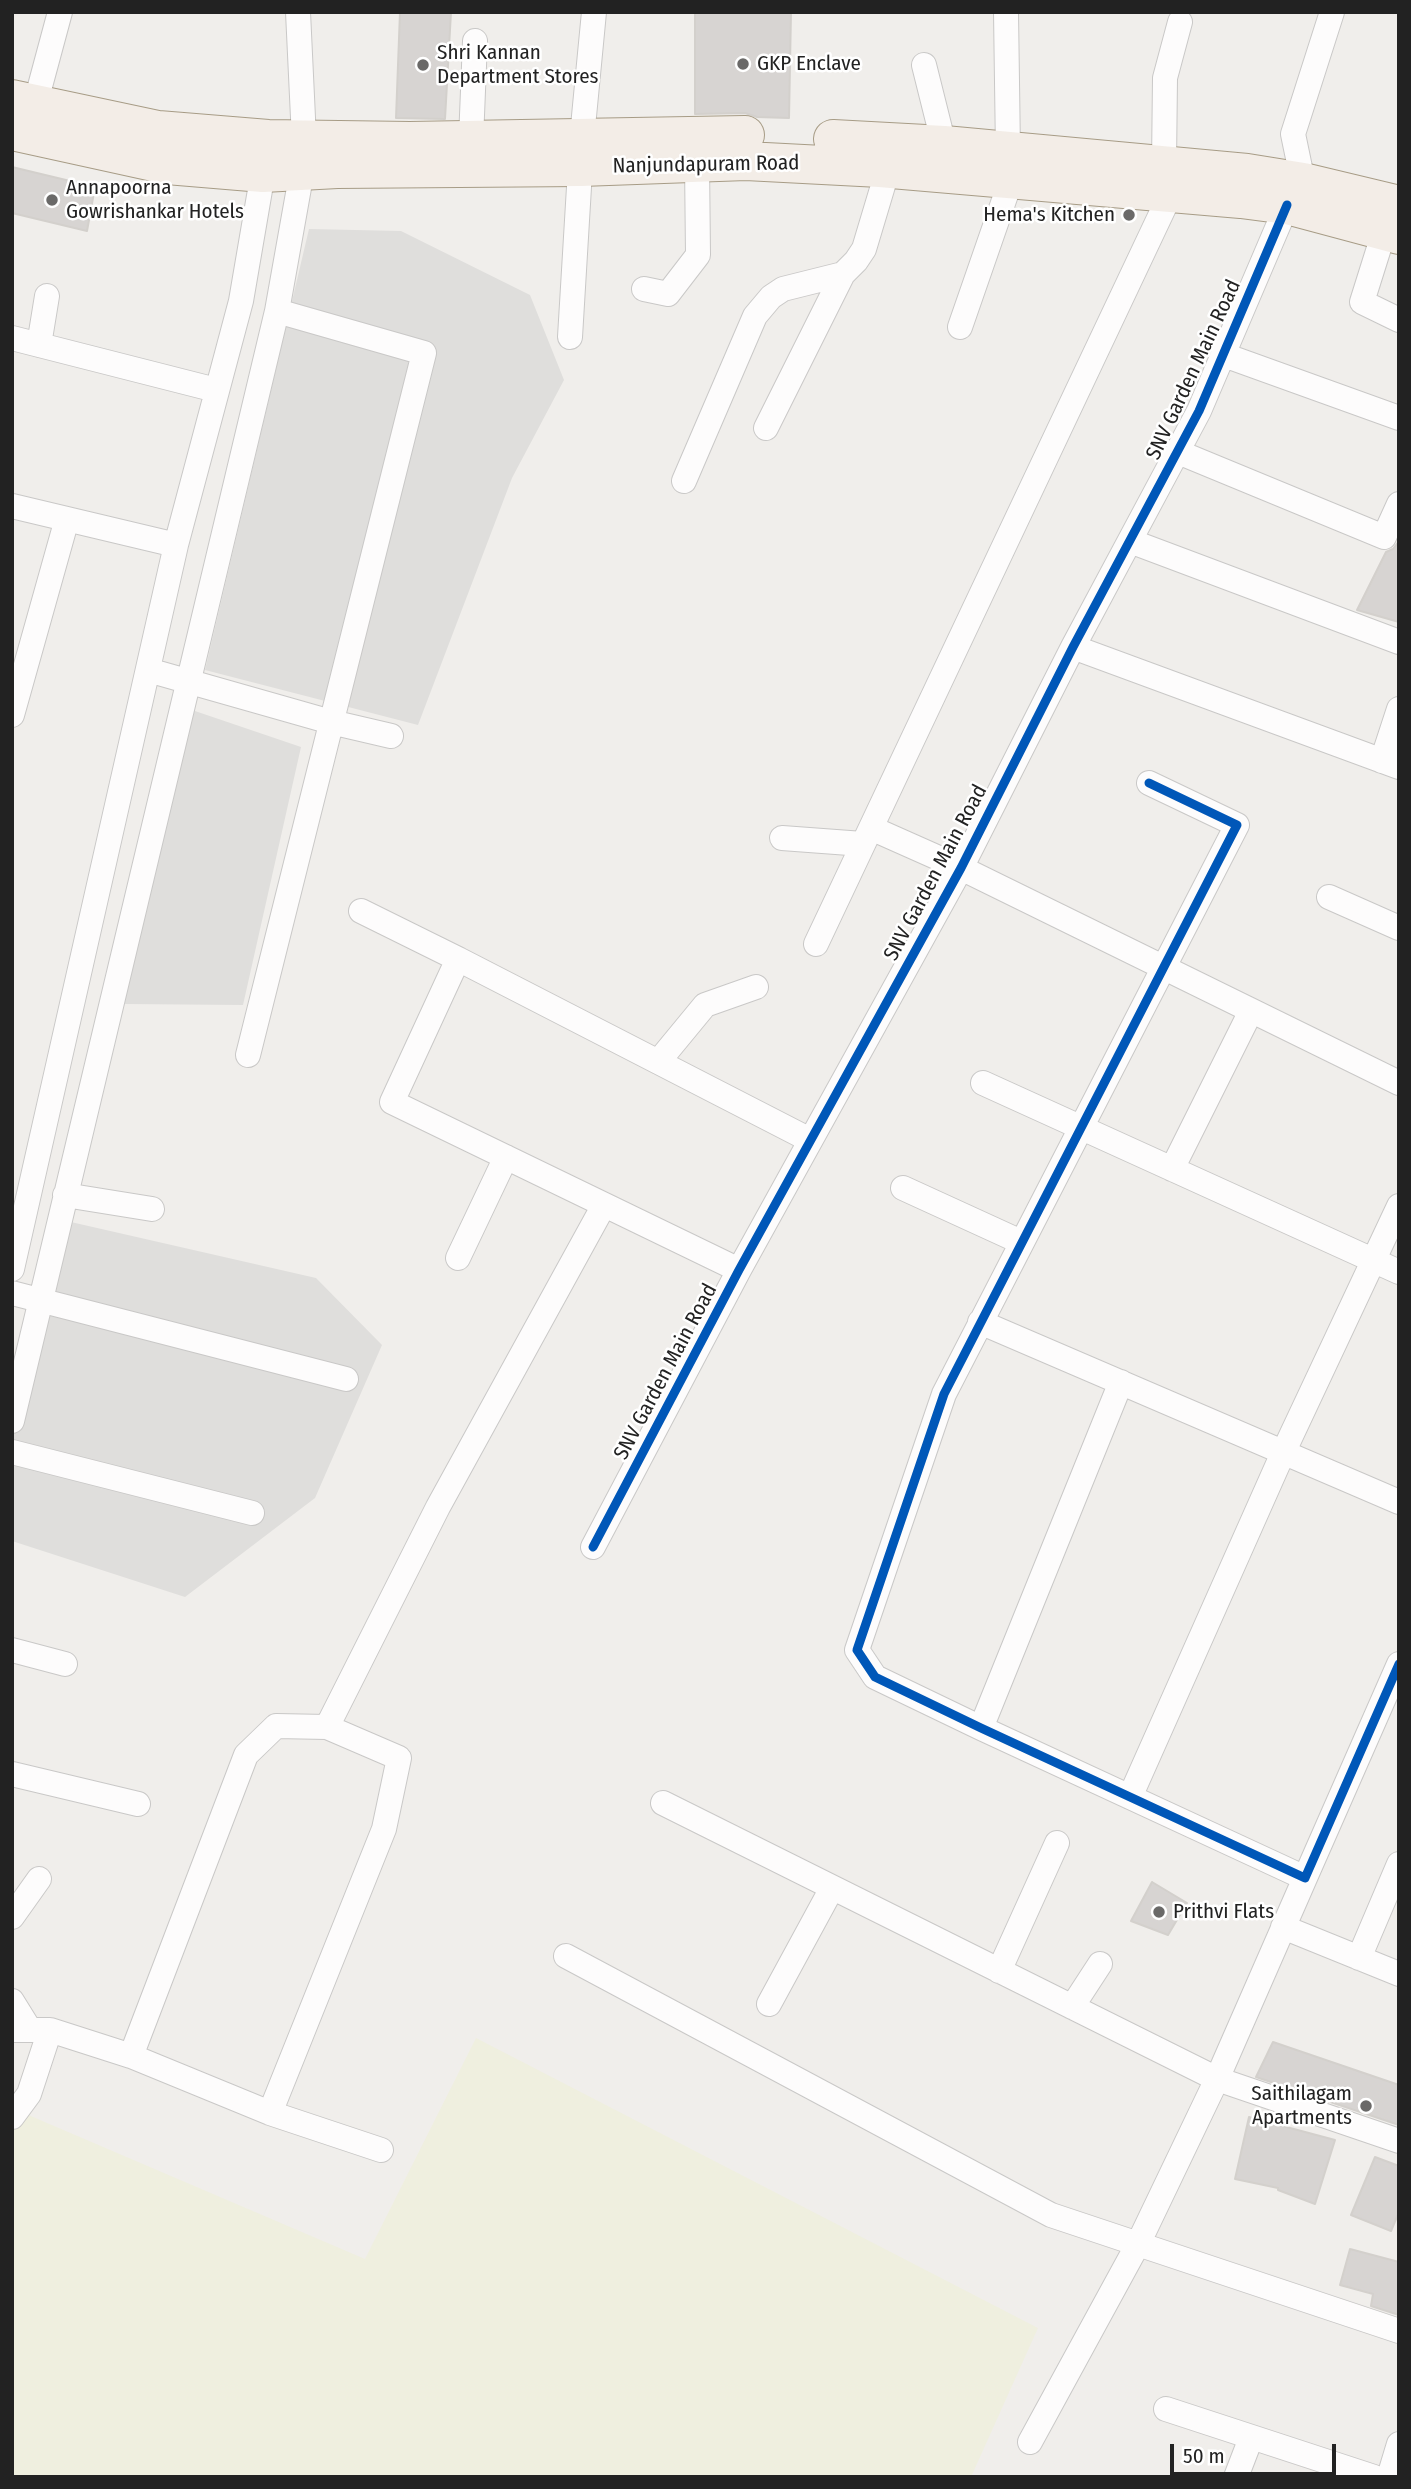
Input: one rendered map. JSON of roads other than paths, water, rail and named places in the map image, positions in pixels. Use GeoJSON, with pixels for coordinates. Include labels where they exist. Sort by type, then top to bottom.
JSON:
{"type":"FeatureCollection","features":[{"type":"Feature","properties":{"kind":"main road","name":"Nanjundapuram Road"},"geometry":{"type":"LineString","coordinates":[[22,117],[167,165],[471,140],[697,163],[773,162],[888,169],[1009,166],[1167,179],[1241,199],[1295,194],[1394,212]]}},
{"type":"Feature","properties":{"kind":"main road","name":"Nanjundapuram Road"},"geometry":{"type":"LineString","coordinates":[[284,155],[581,152],[768,135],[944,145],[1009,166]]}},
{"type":"Feature","properties":{"kind":"street"},"geometry":{"type":"LineString","coordinates":[[22,117],[60,12]]}},
{"type":"Feature","properties":{"kind":"street"},"geometry":{"type":"LineString","coordinates":[[12,1421],[277,311],[284,155],[298,12]]}},
{"type":"Feature","properties":{"kind":"street"},"geometry":{"type":"LineString","coordinates":[[570,337],[581,152],[594,12]]}},
{"type":"Feature","properties":{"kind":"street"},"geometry":{"type":"LineString","coordinates":[[960,327],[1009,166],[1006,12]]}},
{"type":"Feature","properties":{"kind":"street"},"geometry":{"type":"LineString","coordinates":[[1295,194],[1293,134],[1332,12]]}},
{"type":"Feature","properties":{"kind":"street"},"geometry":{"type":"LineString","coordinates":[[816,944],[1167,179],[1166,78],[1180,22]]}},
{"type":"Feature","properties":{"kind":"street"},"geometry":{"type":"LineString","coordinates":[[471,140],[475,41]]}},
{"type":"Feature","properties":{"kind":"street"},"geometry":{"type":"LineString","coordinates":[[924,65],[944,145]]}},
{"type":"Feature","properties":{"kind":"street"},"geometry":{"type":"LineString","coordinates":[[12,1269],[177,545],[216,390],[284,155]]}},
{"type":"Feature","properties":{"kind":"street"},"geometry":{"type":"LineString","coordinates":[[644,289],[668,294],[698,256],[697,163]]}},
{"type":"Feature","properties":{"kind":"street"},"geometry":{"type":"LineString","coordinates":[[766,428],[843,274],[864,249],[888,169]]}},
{"type":"Feature","properties":{"kind":"street","name":"SNV Garden Main Road"},"geometry":{"type":"LineString","coordinates":[[593,1547],[739,1270],[961,867],[1073,647],[1178,452],[1199,411],[1295,194]]}},
{"type":"Feature","properties":{"kind":"street"},"geometry":{"type":"LineString","coordinates":[[1394,212],[1362,302],[1399,320]]}},
{"type":"Feature","properties":{"kind":"street"},"geometry":{"type":"LineString","coordinates":[[684,481],[755,316],[771,297],[783,289],[843,274]]}},
{"type":"Feature","properties":{"kind":"street"},"geometry":{"type":"LineString","coordinates":[[39,345],[47,296]]}},
{"type":"Feature","properties":{"kind":"street"},"geometry":{"type":"LineString","coordinates":[[248,1055],[424,353],[277,311]]}},
{"type":"Feature","properties":{"kind":"street"},"geometry":{"type":"LineString","coordinates":[[12,338],[216,390]]}},
{"type":"Feature","properties":{"kind":"street"},"geometry":{"type":"LineString","coordinates":[[1224,355],[1399,418]]}},
{"type":"Feature","properties":{"kind":"street"},"geometry":{"type":"LineString","coordinates":[[1178,452],[1384,537],[1399,504]]}},
{"type":"Feature","properties":{"kind":"street"},"geometry":{"type":"LineString","coordinates":[[12,506],[177,545]]}},
{"type":"Feature","properties":{"kind":"street"},"geometry":{"type":"LineString","coordinates":[[12,715],[66,519]]}},
{"type":"Feature","properties":{"kind":"street"},"geometry":{"type":"LineString","coordinates":[[1130,541],[1399,642]]}},
{"type":"Feature","properties":{"kind":"street"},"geometry":{"type":"LineString","coordinates":[[1073,647],[1390,764],[1399,709]]}},
{"type":"Feature","properties":{"kind":"street"},"geometry":{"type":"LineString","coordinates":[[148,670],[331,722],[391,736]]}},
{"type":"Feature","properties":{"kind":"street"},"geometry":{"type":"LineString","coordinates":[[1149,783],[1237,825],[944,1394],[857,1650],[875,1677],[1305,1878]]}},
{"type":"Feature","properties":{"kind":"street"},"geometry":{"type":"LineString","coordinates":[[782,838],[867,836],[961,867],[1399,1083]]}},
{"type":"Feature","properties":{"kind":"street"},"geometry":{"type":"LineString","coordinates":[[1329,897],[1399,928]]}},
{"type":"Feature","properties":{"kind":"street"},"geometry":{"type":"LineString","coordinates":[[361,911],[810,1140]]}},
{"type":"Feature","properties":{"kind":"street"},"geometry":{"type":"LineString","coordinates":[[458,959],[391,1102],[739,1270]]}},
{"type":"Feature","properties":{"kind":"street"},"geometry":{"type":"LineString","coordinates":[[658,1062],[705,1005],[756,987]]}},
{"type":"Feature","properties":{"kind":"street"},"geometry":{"type":"LineString","coordinates":[[1172,1169],[1251,1011]]}},
{"type":"Feature","properties":{"kind":"street"},"geometry":{"type":"LineString","coordinates":[[983,1083],[1399,1272]]}},
{"type":"Feature","properties":{"kind":"street"},"geometry":{"type":"LineString","coordinates":[[458,1258],[506,1157]]}},
{"type":"Feature","properties":{"kind":"street"},"geometry":{"type":"LineString","coordinates":[[903,1188],[1021,1242]]}},
{"type":"Feature","properties":{"kind":"street"},"geometry":{"type":"LineString","coordinates":[[65,1195],[152,1209]]}},
{"type":"Feature","properties":{"kind":"street"},"geometry":{"type":"LineString","coordinates":[[327,1727],[438,1507],[604,1205]]}},
{"type":"Feature","properties":{"kind":"street"},"geometry":{"type":"LineString","coordinates":[[1130,1797],[1283,1452],[1399,1206]]}},
{"type":"Feature","properties":{"kind":"street"},"geometry":{"type":"LineString","coordinates":[[12,1293],[346,1379]]}},
{"type":"Feature","properties":{"kind":"street"},"geometry":{"type":"LineString","coordinates":[[980,1322],[1399,1502]]}},
{"type":"Feature","properties":{"kind":"street"},"geometry":{"type":"LineString","coordinates":[[981,1728],[1121,1382]]}},
{"type":"Feature","properties":{"kind":"street"},"geometry":{"type":"LineString","coordinates":[[12,1452],[252,1513]]}},
{"type":"Feature","properties":{"kind":"street"},"geometry":{"type":"LineString","coordinates":[[12,1650],[65,1664]]}},
{"type":"Feature","properties":{"kind":"street"},"geometry":{"type":"LineString","coordinates":[[1030,2442],[1138,2244],[1217,2079],[1399,1664]]}},
{"type":"Feature","properties":{"kind":"street"},"geometry":{"type":"LineString","coordinates":[[131,2056],[246,1755],[276,1726],[327,1727],[399,1758],[384,1829],[271,2113]]}},
{"type":"Feature","properties":{"kind":"street"},"geometry":{"type":"LineString","coordinates":[[12,1774],[138,1804]]}},
{"type":"Feature","properties":{"kind":"street"},"geometry":{"type":"LineString","coordinates":[[663,1804],[1217,2079],[1399,2141]]}},
{"type":"Feature","properties":{"kind":"street"},"geometry":{"type":"LineString","coordinates":[[999,1971],[1056,1843]]}},
{"type":"Feature","properties":{"kind":"street"},"geometry":{"type":"LineString","coordinates":[[1359,1958],[1399,1864]]}},
{"type":"Feature","properties":{"kind":"street"},"geometry":{"type":"LineString","coordinates":[[12,1917],[39,1880]]}},
{"type":"Feature","properties":{"kind":"street"},"geometry":{"type":"LineString","coordinates":[[769,2004],[832,1888]]}},
{"type":"Feature","properties":{"kind":"street"},"geometry":{"type":"LineString","coordinates":[[1283,1927],[1399,1974]]}},
{"type":"Feature","properties":{"kind":"street"},"geometry":{"type":"LineString","coordinates":[[566,1956],[1051,2215],[1399,2331]]}},
{"type":"Feature","properties":{"kind":"street"},"geometry":{"type":"LineString","coordinates":[[1072,2007],[1100,1964]]}},
{"type":"Feature","properties":{"kind":"street"},"geometry":{"type":"LineString","coordinates":[[12,2001],[31,2030],[29,2094],[12,2118]]}},
{"type":"Feature","properties":{"kind":"street"},"geometry":{"type":"LineString","coordinates":[[31,2030],[131,2056],[271,2113],[381,2150]]}},
{"type":"Feature","properties":{"kind":"street"},"geometry":{"type":"LineString","coordinates":[[1166,2409],[1374,2477]]}},
{"type":"Feature","properties":{"kind":"street"},"geometry":{"type":"LineString","coordinates":[[1236,2477],[1251,2438]]}},
{"type":"Feature","properties":{"kind":"street"},"geometry":{"type":"LineString","coordinates":[[1389,2477],[1399,2444]]}},
{"type":"Feature","properties":{"kind":"place","name":"GKP Enclave"},"geometry":{"type":"Point","coordinates":[743,64]}},
{"type":"Feature","properties":{"kind":"place","name":"Shri Kannan Department Stores"},"geometry":{"type":"Point","coordinates":[423,65]}},
{"type":"Feature","properties":{"kind":"place","name":"Annapoorna Gowrishankar Hotels"},"geometry":{"type":"Point","coordinates":[52,200]}},
{"type":"Feature","properties":{"kind":"place","name":"Hema's Kitchen"},"geometry":{"type":"Point","coordinates":[1129,215]}},
{"type":"Feature","properties":{"kind":"place","name":"Prithvi Flats"},"geometry":{"type":"Point","coordinates":[1159,1912]}},
{"type":"Feature","properties":{"kind":"place","name":"Saithilagam Apartments"},"geometry":{"type":"Point","coordinates":[1366,2106]}}]}
